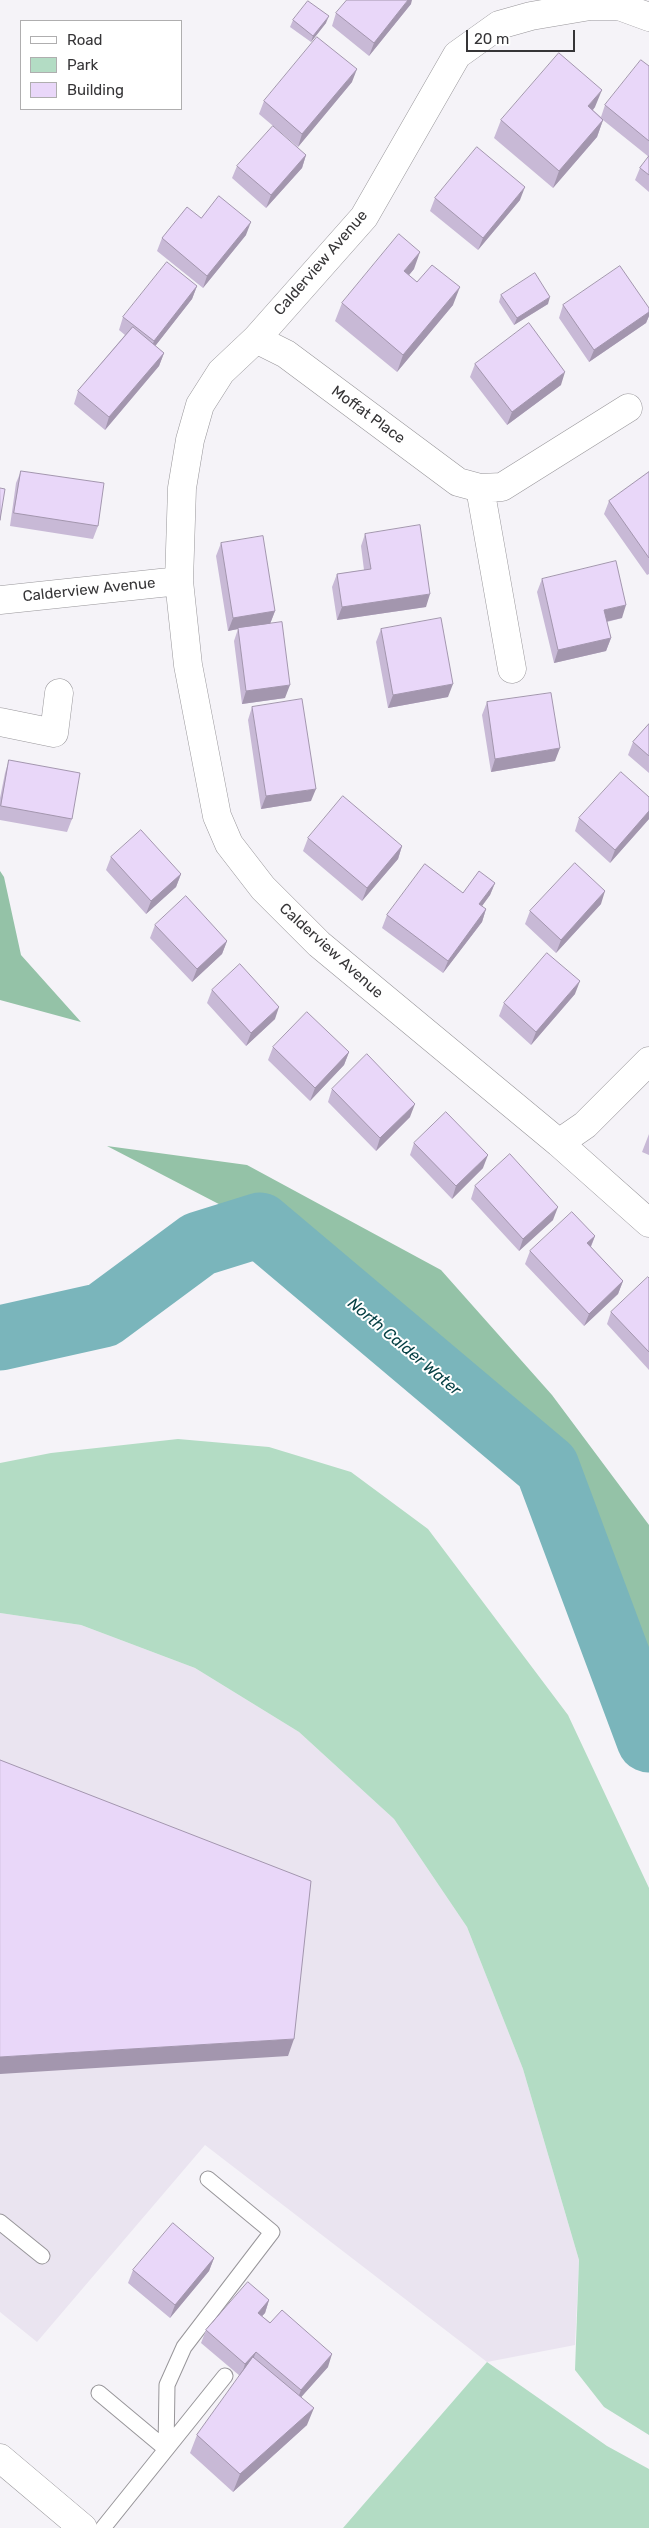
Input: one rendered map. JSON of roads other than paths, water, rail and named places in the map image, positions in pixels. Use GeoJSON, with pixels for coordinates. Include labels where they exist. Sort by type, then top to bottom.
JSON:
{"type":"FeatureCollection","features":[{"type":"Feature","properties":{"kind":"street","name":"Calderview Avenue"},"geometry":{"type":"LineString","coordinates":[[649,17],[619,3],[531,16],[500,25],[457,55],[364,217],[256,339],[221,372],[200,405],[190,440],[182,488],[179,581],[190,674],[217,816],[229,844],[263,888],[319,944],[559,1143],[649,1223]]}},
{"type":"Feature","properties":{"kind":"street","name":"Moffat Place"},"geometry":{"type":"LineString","coordinates":[[256,339],[286,354],[458,482],[480,488],[502,487],[628,408]]}},
{"type":"Feature","properties":{"kind":"street"},"geometry":{"type":"LineString","coordinates":[[480,488],[512,669]]}},
{"type":"Feature","properties":{"kind":"street","name":"Calderview Avenue"},"geometry":{"type":"LineString","coordinates":[[0,600],[179,581]]}},
{"type":"Feature","properties":{"kind":"street"},"geometry":{"type":"LineString","coordinates":[[0,722],[54,733],[60,692]]}},
{"type":"Feature","properties":{"kind":"street"},"geometry":{"type":"LineString","coordinates":[[559,1143],[584,1125],[649,1061]]}},
{"type":"Feature","properties":{"kind":"street"},"geometry":{"type":"LineString","coordinates":[[0,2458],[83,2528]]}},
{"type":"Feature","properties":{"kind":"lane"},"geometry":{"type":"LineString","coordinates":[[166,2449],[167,2385],[184,2347],[272,2232],[208,2179]]}},
{"type":"Feature","properties":{"kind":"lane"},"geometry":{"type":"LineString","coordinates":[[0,2222],[42,2256]]}},
{"type":"Feature","properties":{"kind":"lane"},"geometry":{"type":"LineString","coordinates":[[103,2528],[225,2376]]}},
{"type":"Feature","properties":{"kind":"lane"},"geometry":{"type":"LineString","coordinates":[[99,2392],[166,2449]]}},
{"type":"Feature","properties":{"kind":"waterway","name":"North Calder Water"},"geometry":{"type":"LineString","coordinates":[[0,1338],[103,1315],[199,1244],[260,1225],[547,1467],[649,1740]]}}]}
